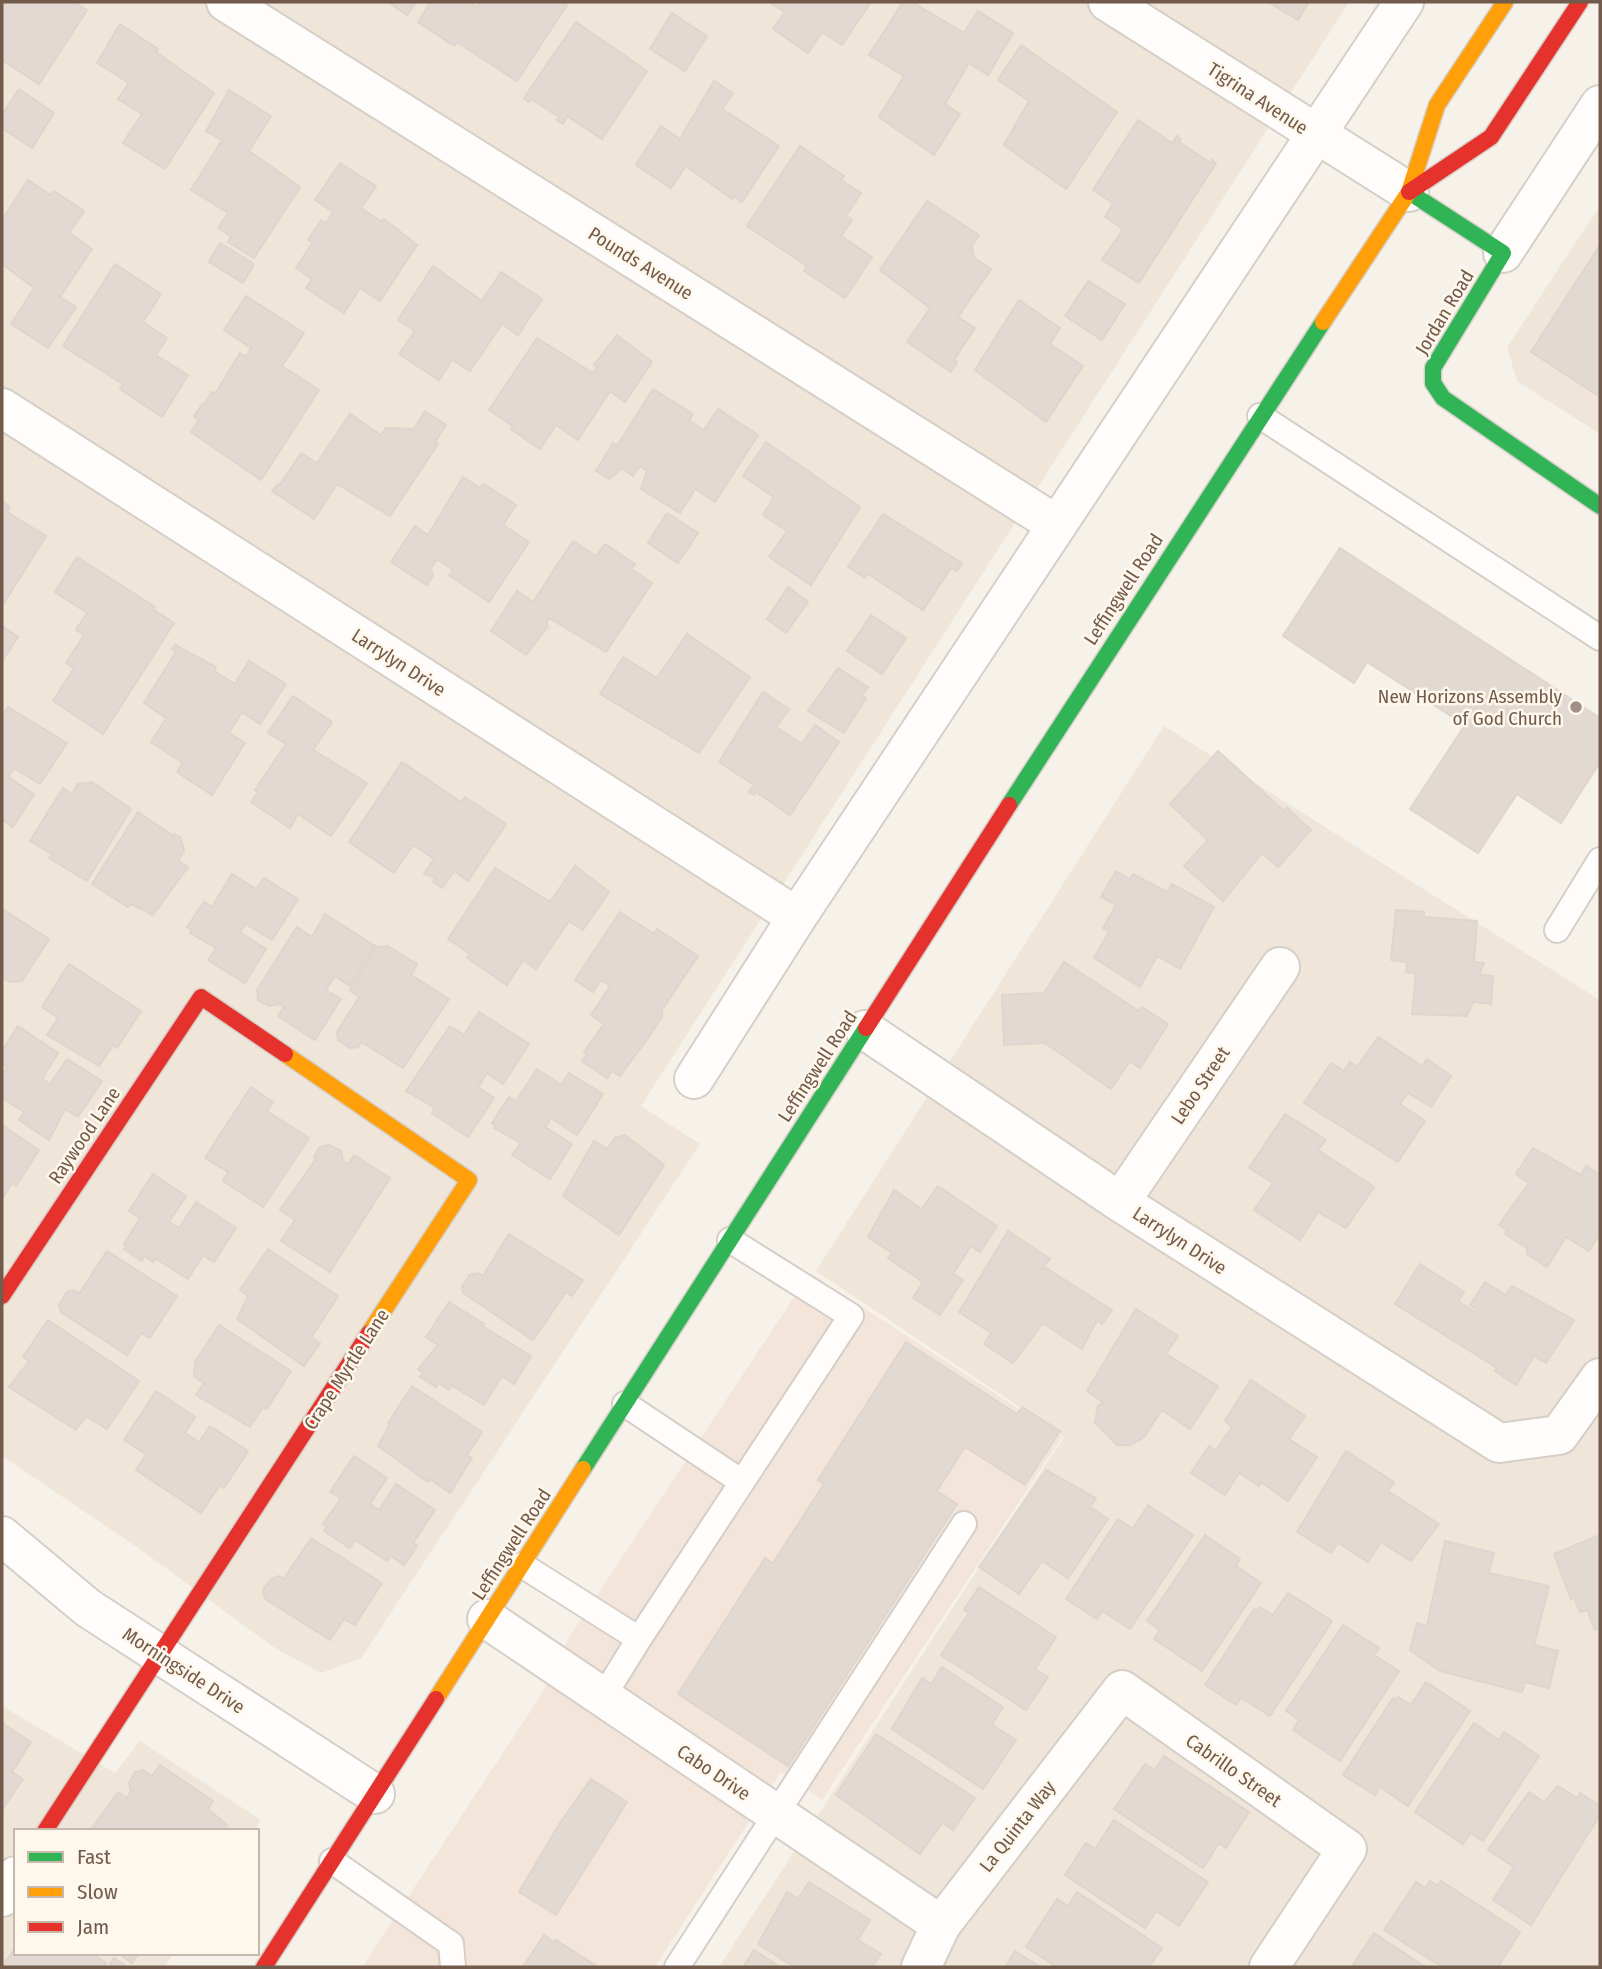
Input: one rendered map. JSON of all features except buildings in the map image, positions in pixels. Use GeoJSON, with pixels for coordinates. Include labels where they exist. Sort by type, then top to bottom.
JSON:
{"type":"FeatureCollection","features":[{"type":"Feature","properties":{"kind":"main road","name":"Leffingwell Road"},"geometry":{"type":"LineString","coordinates":[[264,1967],[1260,416],[1409,192],[1437,105],[1505,2]]}},
{"type":"Feature","properties":{"kind":"main road","name":"Leffingwell Road"},"geometry":{"type":"LineString","coordinates":[[1409,192],[1491,137],[1580,2]]}},
{"type":"Feature","properties":{"kind":"main road"},"geometry":{"type":"LineString","coordinates":[[1409,192],[1503,253]]}},
{"type":"Feature","properties":{"kind":"main road","name":"Jordan Road"},"geometry":{"type":"LineString","coordinates":[[1503,253],[1433,368],[1433,383],[1443,398],[1600,506]]}},
{"type":"Feature","properties":{"kind":"main road","name":"Raywood Lane"},"geometry":{"type":"LineString","coordinates":[[2,1296],[201,997]]}},
{"type":"Feature","properties":{"kind":"main road","name":"Crape Myrtle Lane"},"geometry":{"type":"LineString","coordinates":[[46,1829],[469,1180],[201,997]]}},
{"type":"Feature","properties":{"kind":"street","name":"Pounds Avenue"},"geometry":{"type":"LineString","coordinates":[[226,2],[1057,525]]}},
{"type":"Feature","properties":{"kind":"street","name":"Tigrina Avenue"},"geometry":{"type":"LineString","coordinates":[[1108,2],[1409,192]]}},
{"type":"Feature","properties":{"kind":"street"},"geometry":{"type":"LineString","coordinates":[[694,1079],[797,916],[1404,2]]}},
{"type":"Feature","properties":{"kind":"street"},"geometry":{"type":"LineString","coordinates":[[1503,253],[1600,105]]}},
{"type":"Feature","properties":{"kind":"street","name":"Larrylyn Drive"},"geometry":{"type":"LineString","coordinates":[[2,408],[797,916]]}},
{"type":"Feature","properties":{"kind":"street","name":"Lebo Street"},"geometry":{"type":"LineString","coordinates":[[1120,1202],[1280,967]]}},
{"type":"Feature","properties":{"kind":"street","name":"Larrylyn Drive"},"geometry":{"type":"LineString","coordinates":[[865,1030],[1120,1202],[1499,1443],[1559,1435],[1600,1378]]}},
{"type":"Feature","properties":{"kind":"street","name":"Morningside Drive"},"geometry":{"type":"LineString","coordinates":[[2,1536],[88,1608],[375,1794]]}},
{"type":"Feature","properties":{"kind":"street","name":"Cabo Drive"},"geometry":{"type":"LineString","coordinates":[[487,1619],[940,1925]]}},
{"type":"Feature","properties":{"kind":"street","name":"Cabrillo Street"},"geometry":{"type":"LineString","coordinates":[[1122,1690],[1347,1849],[1269,1967]]}},
{"type":"Feature","properties":{"kind":"street","name":"La Quinta Way"},"geometry":{"type":"LineString","coordinates":[[921,1967],[940,1925],[1122,1690]]}},
{"type":"Feature","properties":{"kind":"street"},"geometry":{"type":"LineString","coordinates":[[2,1897],[14,1879]]}},
{"type":"Feature","properties":{"kind":"lane"},"geometry":{"type":"LineString","coordinates":[[1260,416],[1600,638]]}},
{"type":"Feature","properties":{"kind":"lane"},"geometry":{"type":"LineString","coordinates":[[1557,930],[1600,860]]}},
{"type":"Feature","properties":{"kind":"lane"},"geometry":{"type":"LineString","coordinates":[[603,1697],[851,1316],[730,1240]]}},
{"type":"Feature","properties":{"kind":"lane"},"geometry":{"type":"LineString","coordinates":[[625,1404],[742,1482]]}},
{"type":"Feature","properties":{"kind":"lane"},"geometry":{"type":"LineString","coordinates":[[677,1967],[964,1524]]}},
{"type":"Feature","properties":{"kind":"lane"},"geometry":{"type":"LineString","coordinates":[[522,1565],[639,1639]]}},
{"type":"Feature","properties":{"kind":"lane"},"geometry":{"type":"LineString","coordinates":[[332,1861],[452,1944],[453,1967]]}},
{"type":"Feature","properties":{"kind":"shaded area"},"geometry":{"type":"Polygon","coordinates":[[[2,2],[1349,2],[641,1106],[700,1144],[361,1658],[321,1673],[275,1648],[134,1545],[2,1456],[2,2]]]}},
{"type":"Feature","properties":{"kind":"shaded area"},"geometry":{"type":"Polygon","coordinates":[[[1600,206],[1600,434],[1517,381],[1507,347],[1600,206]]]}},
{"type":"Feature","properties":{"kind":"shaded area"},"geometry":{"type":"Polygon","coordinates":[[[1164,726],[1600,1000],[1600,1967],[719,1967],[1064,1437],[816,1271],[1164,726]]]}},
{"type":"Feature","properties":{"kind":"shaded area"},"geometry":{"type":"Polygon","coordinates":[[[810,1273],[1062,1437],[822,1800],[781,1772],[655,1967],[362,1967],[543,1692],[570,1636],[810,1273]]]}},
{"type":"Feature","properties":{"kind":"shaded area"},"geometry":{"type":"Polygon","coordinates":[[[2,1706],[115,1773],[140,1741],[261,1820],[255,1829],[14,1829],[14,1955],[173,1955],[165,1967],[2,1967],[2,1706]]]}},
{"type":"Feature","properties":{"kind":"traffic: fast"},"geometry":{"type":"LineString","coordinates":[[1409,192],[1503,253],[1433,368],[1433,383],[1443,398],[1600,506]]}},
{"type":"Feature","properties":{"kind":"traffic: fast"},"geometry":{"type":"LineString","coordinates":[[1009,805],[1323,322]]}},
{"type":"Feature","properties":{"kind":"traffic: fast"},"geometry":{"type":"LineString","coordinates":[[583,1469],[866,1028]]}},
{"type":"Feature","properties":{"kind":"traffic: slow"},"geometry":{"type":"LineString","coordinates":[[1323,322],[1409,192],[1437,105],[1505,2]]}},
{"type":"Feature","properties":{"kind":"traffic: slow"},"geometry":{"type":"LineString","coordinates":[[285,1054],[469,1180],[369,1333]]}},
{"type":"Feature","properties":{"kind":"traffic: slow"},"geometry":{"type":"LineString","coordinates":[[436,1699],[583,1469]]}},
{"type":"Feature","properties":{"kind":"traffic: jam"},"geometry":{"type":"LineString","coordinates":[[1409,192],[1491,137],[1580,2]]}},
{"type":"Feature","properties":{"kind":"traffic: jam"},"geometry":{"type":"LineString","coordinates":[[866,1028],[1009,805]]}},
{"type":"Feature","properties":{"kind":"traffic: jam"},"geometry":{"type":"LineString","coordinates":[[2,1296],[201,997],[285,1054]]}},
{"type":"Feature","properties":{"kind":"traffic: jam"},"geometry":{"type":"LineString","coordinates":[[46,1829],[369,1333]]}},
{"type":"Feature","properties":{"kind":"traffic: jam"},"geometry":{"type":"LineString","coordinates":[[264,1967],[436,1699]]}},
{"type":"Feature","properties":{"kind":"place","name":"New Horizons Assembly of God Church"},"geometry":{"type":"Point","coordinates":[1576,707]}}]}
